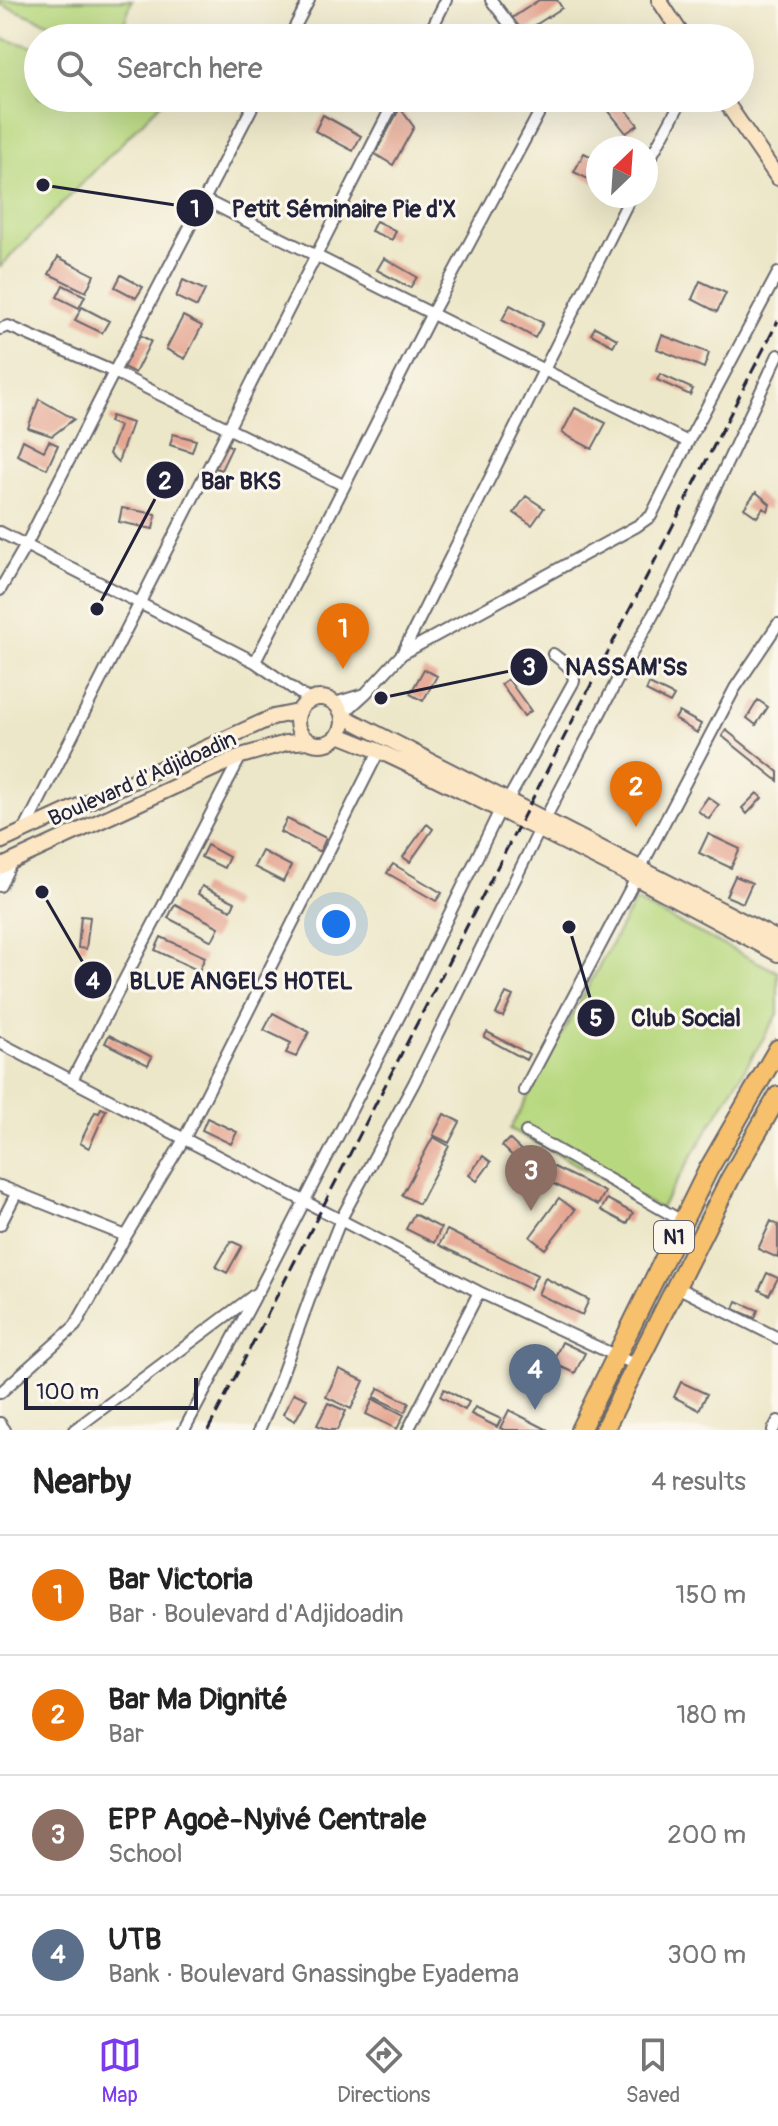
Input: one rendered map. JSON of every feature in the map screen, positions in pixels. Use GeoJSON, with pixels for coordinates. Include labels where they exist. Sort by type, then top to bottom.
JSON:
{"type":"FeatureCollection","features":[{"type":"Feature","properties":{"kind":"highway","name":"N1"},"geometry":{"type":"LineString","coordinates":[[580,1430],[715,1157],[778,1049]]}},
{"type":"Feature","properties":{"kind":"highway","name":"N1"},"geometry":{"type":"LineString","coordinates":[[604,1430],[730,1179],[778,1096]]}},
{"type":"Feature","properties":{"kind":"main road"},"geometry":{"type":"LineString","coordinates":[[659,0],[675,24]]}},
{"type":"Feature","properties":{"kind":"main road"},"geometry":{"type":"LineString","coordinates":[[733,112],[778,178]]}},
{"type":"Feature","properties":{"kind":"main road"},"geometry":{"type":"LineString","coordinates":[[340,711],[343,726],[339,735],[329,743],[318,745],[307,741],[298,731],[296,719],[303,706],[318,697],[327,698],[340,711],[504,805],[778,939]]}},
{"type":"Feature","properties":{"kind":"main road","name":"Boulevard d'Adjidoadin"},"geometry":{"type":"LineString","coordinates":[[0,842],[303,706]]}},
{"type":"Feature","properties":{"kind":"main road"},"geometry":{"type":"LineString","coordinates":[[339,735],[504,805]]}},
{"type":"Feature","properties":{"kind":"main road","name":"Boulevard d'Adjidoadin"},"geometry":{"type":"LineString","coordinates":[[6,864],[241,756],[286,743],[307,741]]}},
{"type":"Feature","properties":{"kind":"main road"},"geometry":{"type":"LineString","coordinates":[[639,873],[778,954]]}},
{"type":"Feature","properties":{"kind":"street"},"geometry":{"type":"LineString","coordinates":[[296,24],[309,0]]}},
{"type":"Feature","properties":{"kind":"street"},"geometry":{"type":"LineString","coordinates":[[434,24],[446,0]]}},
{"type":"Feature","properties":{"kind":"street"},"geometry":{"type":"LineString","coordinates":[[491,0],[509,24]]}},
{"type":"Feature","properties":{"kind":"street"},"geometry":{"type":"LineString","coordinates":[[0,590],[250,112]]}},
{"type":"Feature","properties":{"kind":"street"},"geometry":{"type":"LineString","coordinates":[[23,832],[389,112]]}},
{"type":"Feature","properties":{"kind":"street"},"geometry":{"type":"LineString","coordinates":[[255,662],[343,485],[540,112]]}},
{"type":"Feature","properties":{"kind":"street"},"geometry":{"type":"LineString","coordinates":[[658,144],[675,112]]}},
{"type":"Feature","properties":{"kind":"street"},"geometry":{"type":"LineString","coordinates":[[203,199],[688,442]]}},
{"type":"Feature","properties":{"kind":"street"},"geometry":{"type":"LineString","coordinates":[[340,711],[366,693],[402,654],[625,208]]}},
{"type":"Feature","properties":{"kind":"street"},"geometry":{"type":"LineString","coordinates":[[402,654],[651,516],[778,273]]}},
{"type":"Feature","properties":{"kind":"street"},"geometry":{"type":"LineString","coordinates":[[0,329],[8,326],[114,372],[343,485]]}},
{"type":"Feature","properties":{"kind":"street"},"geometry":{"type":"LineString","coordinates":[[259,1430],[341,1219],[414,1083],[623,669],[669,586],[778,355]]}},
{"type":"Feature","properties":{"kind":"street"},"geometry":{"type":"LineString","coordinates":[[0,532],[255,662],[282,682],[303,706]]}},
{"type":"Feature","properties":{"kind":"street"},"geometry":{"type":"LineString","coordinates":[[524,1090],[735,688],[778,624]]}},
{"type":"Feature","properties":{"kind":"street"},"geometry":{"type":"LineString","coordinates":[[184,1430],[306,1201],[504,805],[574,681],[567,664],[553,654]]}},
{"type":"Feature","properties":{"kind":"street"},"geometry":{"type":"LineString","coordinates":[[0,1393],[75,1326],[184,1139],[379,751]]}},
{"type":"Feature","properties":{"kind":"street"},"geometry":{"type":"LineString","coordinates":[[72,1080],[241,756]]}},
{"type":"Feature","properties":{"kind":"street"},"geometry":{"type":"LineString","coordinates":[[0,886],[6,864]]}},
{"type":"Feature","properties":{"kind":"street"},"geometry":{"type":"LineString","coordinates":[[0,1043],[479,1292],[636,1365]]}},
{"type":"Feature","properties":{"kind":"street"},"geometry":{"type":"LineString","coordinates":[[526,1132],[682,1221]]}},
{"type":"Feature","properties":{"kind":"street"},"geometry":{"type":"LineString","coordinates":[[0,1186],[126,1236]]}},
{"type":"Feature","properties":{"kind":"street"},"geometry":{"type":"LineString","coordinates":[[0,1225],[16,1194]]}},
{"type":"Feature","properties":{"kind":"street"},"geometry":{"type":"LineString","coordinates":[[675,1286],[778,1338]]}},
{"type":"Feature","properties":{"kind":"street"},"geometry":{"type":"LineString","coordinates":[[74,1430],[258,1292]]}},
{"type":"Feature","properties":{"kind":"street"},"geometry":{"type":"LineString","coordinates":[[408,1430],[479,1292]]}},
{"type":"Feature","properties":{"kind":"street"},"geometry":{"type":"LineString","coordinates":[[773,1430],[778,1421]]}},
{"type":"Feature","properties":{"kind":"street"},"geometry":{"type":"LineString","coordinates":[[0,1423],[5,1430]]}},
{"type":"Feature","properties":{"kind":"green space"},"geometry":{"type":"Polygon","coordinates":[[[0,0],[132,0],[124,24],[51,24],[0,4],[0,0]]]}},
{"type":"Feature","properties":{"kind":"green space"},"geometry":{"type":"Polygon","coordinates":[[[0,38],[24,44],[24,112],[152,112],[0,267],[0,38]]]}},
{"type":"Feature","properties":{"kind":"green space"},"geometry":{"type":"Polygon","coordinates":[[[635,901],[778,972],[778,1014],[660,1209],[510,1129],[635,901]]]}},
{"type":"Feature","properties":{"kind":"building"},"geometry":{"type":"Polygon","coordinates":[[[539,0],[557,0],[562,8],[537,24],[516,24],[512,18],[539,0]]]}},
{"type":"Feature","properties":{"kind":"building"},"geometry":{"type":"Polygon","coordinates":[[[398,112],[403,112],[414,127],[393,165],[375,154],[398,112]]]}},
{"type":"Feature","properties":{"kind":"building"},"geometry":{"type":"Polygon","coordinates":[[[610,112],[628,112],[638,125],[626,133],[610,112]]]}},
{"type":"Feature","properties":{"kind":"building"},"geometry":{"type":"Polygon","coordinates":[[[323,115],[361,136],[353,151],[315,131],[323,115]]]}},
{"type":"Feature","properties":{"kind":"building"},"geometry":{"type":"Polygon","coordinates":[[[584,153],[586,154],[586,178],[574,172],[584,153]]]}},
{"type":"Feature","properties":{"kind":"building"},"geometry":{"type":"Polygon","coordinates":[[[376,221],[396,231],[392,240],[371,231],[376,221]]]}},
{"type":"Feature","properties":{"kind":"building"},"geometry":{"type":"Polygon","coordinates":[[[58,257],[94,275],[86,292],[49,274],[58,257]]]}},
{"type":"Feature","properties":{"kind":"building"},"geometry":{"type":"Polygon","coordinates":[[[384,258],[417,277],[410,288],[377,270],[384,258]]]}},
{"type":"Feature","properties":{"kind":"building"},"geometry":{"type":"Polygon","coordinates":[[[121,275],[143,287],[136,298],[115,287],[121,275]]]}},
{"type":"Feature","properties":{"kind":"building"},"geometry":{"type":"Polygon","coordinates":[[[183,280],[205,290],[197,307],[176,297],[183,280]]]}},
{"type":"Feature","properties":{"kind":"building"},"geometry":{"type":"Polygon","coordinates":[[[700,281],[726,293],[717,312],[692,299],[700,281]]]}},
{"type":"Feature","properties":{"kind":"building"},"geometry":{"type":"Polygon","coordinates":[[[63,285],[85,296],[79,308],[57,297],[63,285]]]}},
{"type":"Feature","properties":{"kind":"building"},"geometry":{"type":"Polygon","coordinates":[[[510,305],[543,323],[535,338],[502,320],[510,305]]]}},
{"type":"Feature","properties":{"kind":"building"},"geometry":{"type":"Polygon","coordinates":[[[82,307],[109,321],[102,333],[75,320],[82,307]]]}},
{"type":"Feature","properties":{"kind":"building"},"geometry":{"type":"Polygon","coordinates":[[[183,316],[202,326],[185,359],[166,349],[183,316]]]}},
{"type":"Feature","properties":{"kind":"building"},"geometry":{"type":"Polygon","coordinates":[[[595,327],[617,339],[613,346],[591,334],[595,327]]]}},
{"type":"Feature","properties":{"kind":"building"},"geometry":{"type":"Polygon","coordinates":[[[138,334],[151,341],[135,373],[121,366],[138,334]]]}},
{"type":"Feature","properties":{"kind":"building"},"geometry":{"type":"Polygon","coordinates":[[[662,335],[709,353],[704,368],[657,349],[662,335]]]}},
{"type":"Feature","properties":{"kind":"building"},"geometry":{"type":"Polygon","coordinates":[[[660,374],[693,389],[690,395],[657,380],[660,374]]]}},
{"type":"Feature","properties":{"kind":"building"},"geometry":{"type":"Polygon","coordinates":[[[39,399],[74,419],[52,436],[28,428],[39,399]]]}},
{"type":"Feature","properties":{"kind":"building"},"geometry":{"type":"Polygon","coordinates":[[[575,408],[606,423],[592,449],[562,433],[575,408]]]}},
{"type":"Feature","properties":{"kind":"building"},"geometry":{"type":"Polygon","coordinates":[[[111,416],[132,423],[118,462],[109,454],[119,426],[109,422],[111,416]]]}},
{"type":"Feature","properties":{"kind":"building"},"geometry":{"type":"Polygon","coordinates":[[[173,434],[196,440],[192,452],[170,445],[173,434]]]}},
{"type":"Feature","properties":{"kind":"building"},"geometry":{"type":"Polygon","coordinates":[[[23,440],[44,451],[49,441],[58,445],[47,469],[17,455],[23,440]]]}},
{"type":"Feature","properties":{"kind":"building"},"geometry":{"type":"Polygon","coordinates":[[[224,443],[232,447],[221,470],[213,467],[224,443]]]}},
{"type":"Feature","properties":{"kind":"building"},"geometry":{"type":"Polygon","coordinates":[[[756,492],[770,504],[768,511],[763,508],[757,517],[744,508],[756,492]]]}},
{"type":"Feature","properties":{"kind":"building"},"geometry":{"type":"Polygon","coordinates":[[[526,496],[544,508],[532,525],[514,513],[526,496]]]}},
{"type":"Feature","properties":{"kind":"building"},"geometry":{"type":"Polygon","coordinates":[[[122,508],[156,514],[153,529],[119,522],[122,508]]]}},
{"type":"Feature","properties":{"kind":"building"},"geometry":{"type":"Polygon","coordinates":[[[424,669],[437,676],[423,701],[410,694],[424,669]]]}},
{"type":"Feature","properties":{"kind":"building"},"geometry":{"type":"Polygon","coordinates":[[[508,679],[531,711],[524,716],[501,684],[508,679]]]}},
{"type":"Feature","properties":{"kind":"building"},"geometry":{"type":"Polygon","coordinates":[[[649,684],[674,696],[670,703],[646,691],[649,684]]]}},
{"type":"Feature","properties":{"kind":"building"},"geometry":{"type":"Polygon","coordinates":[[[758,700],[768,707],[756,725],[747,718],[758,700]]]}},
{"type":"Feature","properties":{"kind":"building"},"geometry":{"type":"Polygon","coordinates":[[[679,712],[701,724],[697,733],[675,719],[679,712]]]}},
{"type":"Feature","properties":{"kind":"building"},"geometry":{"type":"Polygon","coordinates":[[[726,730],[778,772],[778,781],[722,736],[726,730]]]}},
{"type":"Feature","properties":{"kind":"building"},"geometry":{"type":"Polygon","coordinates":[[[757,793],[762,798],[747,814],[742,808],[757,793]]]}},
{"type":"Feature","properties":{"kind":"building"},"geometry":{"type":"Polygon","coordinates":[[[708,797],[719,805],[709,819],[698,811],[708,797]]]}},
{"type":"Feature","properties":{"kind":"building"},"geometry":{"type":"Polygon","coordinates":[[[287,819],[326,838],[320,852],[280,832],[287,819]]]}},
{"type":"Feature","properties":{"kind":"building"},"geometry":{"type":"Polygon","coordinates":[[[427,824],[433,829],[410,862],[403,857],[427,824]]]}},
{"type":"Feature","properties":{"kind":"building"},"geometry":{"type":"Polygon","coordinates":[[[708,834],[740,849],[731,868],[699,853],[708,834]]]}},
{"type":"Feature","properties":{"kind":"building"},"geometry":{"type":"Polygon","coordinates":[[[207,845],[229,857],[224,868],[201,857],[207,845]]]}},
{"type":"Feature","properties":{"kind":"building"},"geometry":{"type":"Polygon","coordinates":[[[262,851],[291,866],[283,882],[254,867],[262,851]]]}},
{"type":"Feature","properties":{"kind":"building"},"geometry":{"type":"Polygon","coordinates":[[[393,864],[442,893],[436,901],[387,873],[393,864]]]}},
{"type":"Feature","properties":{"kind":"building"},"geometry":{"type":"Polygon","coordinates":[[[735,876],[752,883],[743,903],[726,896],[735,876]]]}},
{"type":"Feature","properties":{"kind":"building"},"geometry":{"type":"Polygon","coordinates":[[[202,886],[235,902],[231,910],[198,894],[202,886]]]}},
{"type":"Feature","properties":{"kind":"building"},"geometry":{"type":"Polygon","coordinates":[[[175,904],[219,927],[212,941],[168,918],[175,904]]]}},
{"type":"Feature","properties":{"kind":"building"},"geometry":{"type":"Polygon","coordinates":[[[81,916],[90,917],[86,949],[78,948],[81,916]]]}},
{"type":"Feature","properties":{"kind":"building"},"geometry":{"type":"Polygon","coordinates":[[[161,937],[205,957],[199,971],[155,950],[161,937]]]}},
{"type":"Feature","properties":{"kind":"building"},"geometry":{"type":"Polygon","coordinates":[[[506,993],[513,996],[503,1017],[496,1014],[506,993]]]}},
{"type":"Feature","properties":{"kind":"building"},"geometry":{"type":"Polygon","coordinates":[[[273,1013],[309,1032],[296,1057],[286,1053],[291,1043],[264,1030],[273,1013]]]}},
{"type":"Feature","properties":{"kind":"building"},"geometry":{"type":"Polygon","coordinates":[[[487,1032],[529,1054],[526,1060],[484,1037],[487,1032]]]}},
{"type":"Feature","properties":{"kind":"building"},"geometry":{"type":"Polygon","coordinates":[[[109,1035],[152,1057],[148,1065],[105,1043],[109,1035]]]}},
{"type":"Feature","properties":{"kind":"building"},"geometry":{"type":"Polygon","coordinates":[[[101,1108],[106,1110],[89,1148],[80,1143],[95,1112],[99,1113],[101,1108]]]}},
{"type":"Feature","properties":{"kind":"building"},"geometry":{"type":"Polygon","coordinates":[[[444,1114],[460,1122],[449,1143],[433,1135],[444,1114]]]}},
{"type":"Feature","properties":{"kind":"building"},"geometry":{"type":"Polygon","coordinates":[[[207,1118],[237,1132],[231,1144],[202,1130],[207,1118]]]}},
{"type":"Feature","properties":{"kind":"building"},"geometry":{"type":"Polygon","coordinates":[[[433,1137],[449,1146],[419,1204],[402,1195],[433,1137]]]}},
{"type":"Feature","properties":{"kind":"building"},"geometry":{"type":"Polygon","coordinates":[[[509,1139],[526,1155],[519,1162],[502,1146],[509,1139]]]}},
{"type":"Feature","properties":{"kind":"building"},"geometry":{"type":"Polygon","coordinates":[[[483,1156],[491,1162],[477,1181],[469,1175],[483,1156]]]}},
{"type":"Feature","properties":{"kind":"building"},"geometry":{"type":"Polygon","coordinates":[[[550,1165],[605,1192],[598,1205],[543,1179],[550,1165]]]}},
{"type":"Feature","properties":{"kind":"building"},"geometry":{"type":"Polygon","coordinates":[[[559,1198],[575,1210],[545,1249],[530,1237],[559,1198]]]}},
{"type":"Feature","properties":{"kind":"building"},"geometry":{"type":"Polygon","coordinates":[[[607,1199],[633,1213],[627,1224],[601,1210],[607,1199]]]}},
{"type":"Feature","properties":{"kind":"building"},"geometry":{"type":"Polygon","coordinates":[[[414,1214],[441,1228],[434,1243],[406,1229],[414,1214]]]}},
{"type":"Feature","properties":{"kind":"building"},"geometry":{"type":"Polygon","coordinates":[[[771,1221],[778,1225],[778,1258],[758,1249],[771,1221]]]}},
{"type":"Feature","properties":{"kind":"building"},"geometry":{"type":"Polygon","coordinates":[[[447,1230],[537,1275],[530,1289],[439,1245],[447,1230]]]}},
{"type":"Feature","properties":{"kind":"building"},"geometry":{"type":"Polygon","coordinates":[[[231,1241],[242,1246],[227,1273],[216,1267],[231,1241]]]}},
{"type":"Feature","properties":{"kind":"building"},"geometry":{"type":"Polygon","coordinates":[[[767,1273],[778,1278],[769,1295],[759,1290],[767,1273]]]}},
{"type":"Feature","properties":{"kind":"building"},"geometry":{"type":"Polygon","coordinates":[[[545,1278],[589,1300],[582,1315],[538,1294],[545,1278]]]}},
{"type":"Feature","properties":{"kind":"building"},"geometry":{"type":"Polygon","coordinates":[[[737,1301],[758,1310],[755,1318],[734,1309],[737,1301]]]}},
{"type":"Feature","properties":{"kind":"building"},"geometry":{"type":"Polygon","coordinates":[[[562,1342],[585,1353],[575,1373],[552,1363],[562,1342]]]}},
{"type":"Feature","properties":{"kind":"building"},"geometry":{"type":"Polygon","coordinates":[[[339,1369],[364,1381],[351,1409],[326,1397],[339,1369]]]}},
{"type":"Feature","properties":{"kind":"building"},"geometry":{"type":"Polygon","coordinates":[[[681,1382],[707,1394],[699,1410],[674,1397],[681,1382]]]}},
{"type":"Feature","properties":{"kind":"building"},"geometry":{"type":"Polygon","coordinates":[[[379,1388],[409,1403],[405,1412],[374,1397],[379,1388]]]}},
{"type":"Feature","properties":{"kind":"building"},"geometry":{"type":"Polygon","coordinates":[[[444,1389],[469,1402],[465,1410],[440,1396],[444,1389]]]}},
{"type":"Feature","properties":{"kind":"building"},"geometry":{"type":"Polygon","coordinates":[[[294,1393],[307,1399],[295,1421],[283,1414],[294,1393]]]}},
{"type":"Feature","properties":{"kind":"building"},"geometry":{"type":"Polygon","coordinates":[[[373,1399],[404,1415],[397,1429],[366,1414],[373,1399]]]}},
{"type":"Feature","properties":{"kind":"building"},"geometry":{"type":"Polygon","coordinates":[[[328,1403],[346,1411],[337,1430],[317,1425],[328,1403]]]}},
{"type":"Feature","properties":{"kind":"building"},"geometry":{"type":"Polygon","coordinates":[[[475,1407],[501,1419],[497,1427],[471,1414],[475,1407]]]}},
{"type":"Feature","properties":{"kind":"building"},"geometry":{"type":"Polygon","coordinates":[[[509,1410],[548,1430],[500,1428],[509,1410]]]}},
{"type":"Feature","properties":{"kind":"railway"},"geometry":{"type":"LineString","coordinates":[[208,1430],[778,321]]}},
{"type":"Feature","properties":{"kind":"place","name":"Petit Séminaire Pie d'X"},"geometry":{"type":"Point","coordinates":[43,185]}},
{"type":"Feature","properties":{"kind":"place","name":"Bar BKS"},"geometry":{"type":"Point","coordinates":[97,609]}},
{"type":"Feature","properties":{"kind":"place","name":"Bar Victoria"},"geometry":{"type":"Point","coordinates":[343,669]}},
{"type":"Feature","properties":{"kind":"place","name":"NASSAM'Ss"},"geometry":{"type":"Point","coordinates":[381,698]}},
{"type":"Feature","properties":{"kind":"place","name":"Bar Ma Dignité"},"geometry":{"type":"Point","coordinates":[636,827]}},
{"type":"Feature","properties":{"kind":"place","name":"BLUE ANGELS HOTEL"},"geometry":{"type":"Point","coordinates":[42,892]}},
{"type":"Feature","properties":{"kind":"place","name":"Club Social"},"geometry":{"type":"Point","coordinates":[569,927]}},
{"type":"Feature","properties":{"kind":"place","name":"EPP Agoè-Nyivé Centrale"},"geometry":{"type":"Point","coordinates":[531,1211]}},
{"type":"Feature","properties":{"kind":"place","name":"UTB"},"geometry":{"type":"Point","coordinates":[535,1410]}}]}
